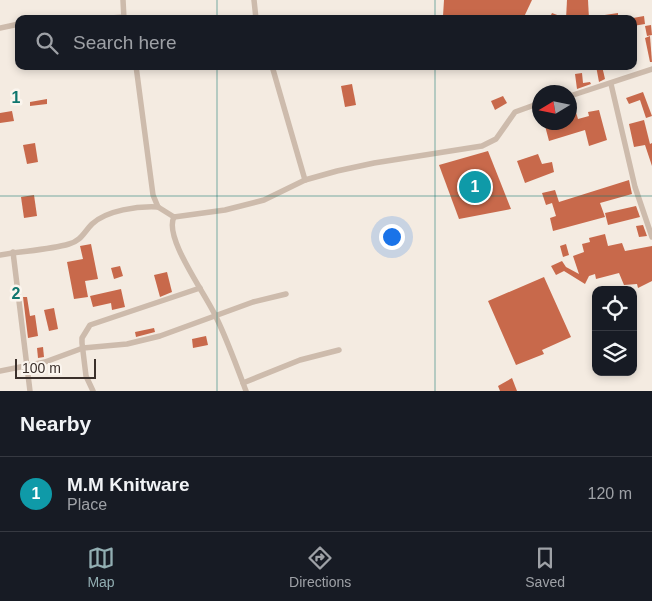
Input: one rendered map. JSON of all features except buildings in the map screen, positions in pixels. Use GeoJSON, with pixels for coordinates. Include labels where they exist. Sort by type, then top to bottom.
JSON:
{"type":"FeatureCollection","features":[{"type":"Feature","properties":{"kind":"street"},"geometry":{"type":"LineString","coordinates":[[123,0],[124,15]]}},
{"type":"Feature","properties":{"kind":"street"},"geometry":{"type":"LineString","coordinates":[[254,0],[256,15]]}},
{"type":"Feature","properties":{"kind":"street"},"geometry":{"type":"LineString","coordinates":[[0,28],[15,25]]}},
{"type":"Feature","properties":{"kind":"street"},"geometry":{"type":"LineString","coordinates":[[577,94],[652,69]]}},
{"type":"Feature","properties":{"kind":"street"},"geometry":{"type":"LineString","coordinates":[[137,70],[151,179],[158,207]]}},
{"type":"Feature","properties":{"kind":"street"},"geometry":{"type":"LineString","coordinates":[[273,70],[305,180]]}},
{"type":"Feature","properties":{"kind":"street"},"geometry":{"type":"LineString","coordinates":[[611,84],[635,187],[652,236]]}},
{"type":"Feature","properties":{"kind":"street"},"geometry":{"type":"LineString","coordinates":[[0,255],[69,244],[84,235],[90,225],[99,219],[134,208],[158,207],[174,217],[226,210],[264,200],[305,180],[374,163],[482,146],[496,138],[515,112],[532,106]]}},
{"type":"Feature","properties":{"kind":"street"},"geometry":{"type":"LineString","coordinates":[[174,217],[171,226],[176,244],[216,316],[246,391]]}},
{"type":"Feature","properties":{"kind":"street"},"geometry":{"type":"LineString","coordinates":[[13,252],[30,391]]}},
{"type":"Feature","properties":{"kind":"street"},"geometry":{"type":"LineString","coordinates":[[92,391],[86,376],[82,338],[90,325],[97,321],[200,288]]}},
{"type":"Feature","properties":{"kind":"street"},"geometry":{"type":"LineString","coordinates":[[0,371],[26,367],[83,348],[127,344],[160,336],[253,302],[286,294]]}},
{"type":"Feature","properties":{"kind":"street"},"geometry":{"type":"LineString","coordinates":[[243,384],[300,360],[339,350]]}},
{"type":"Feature","properties":{"kind":"place","name":"M.M Knitware"},"geometry":{"type":"Point","coordinates":[475,187]}}]}
